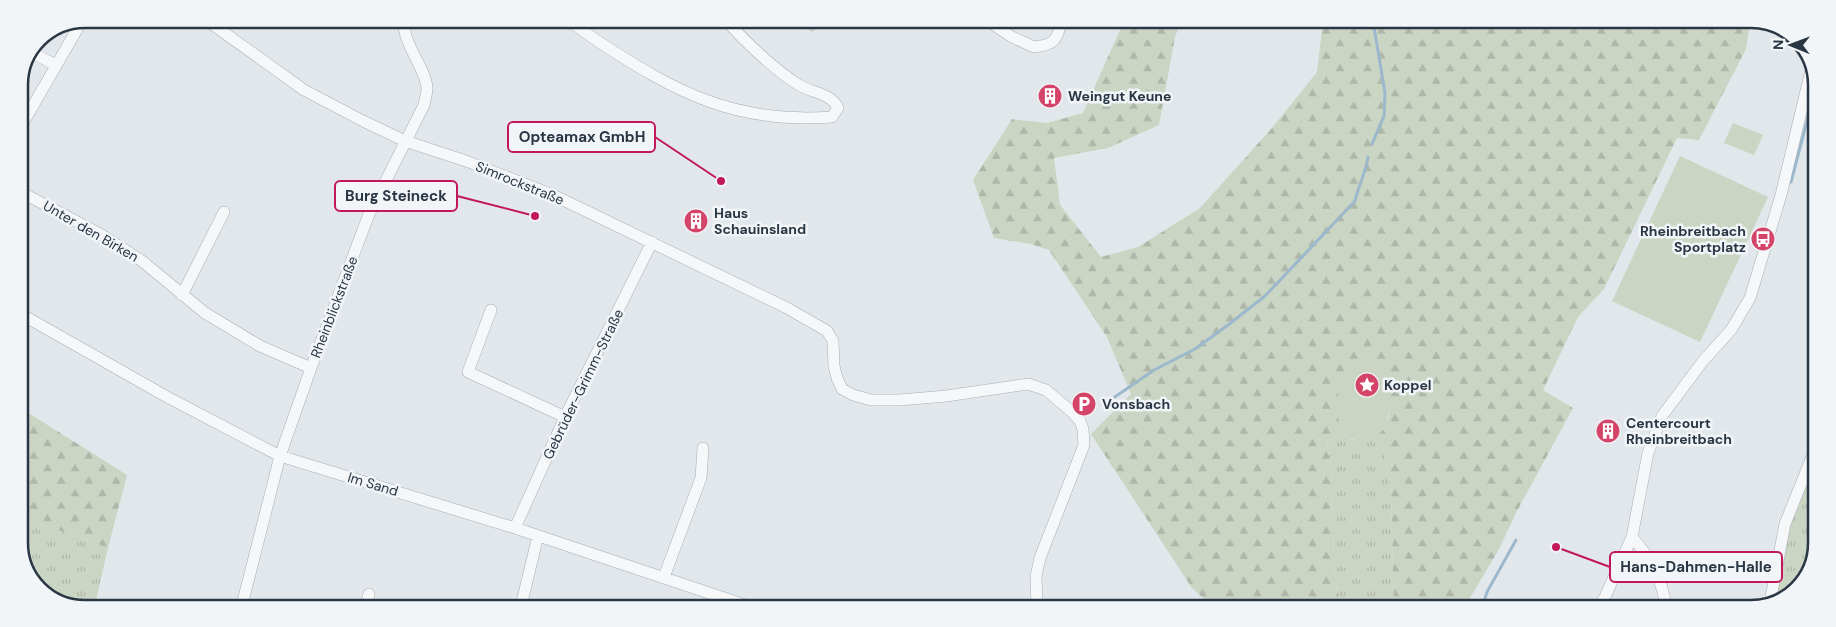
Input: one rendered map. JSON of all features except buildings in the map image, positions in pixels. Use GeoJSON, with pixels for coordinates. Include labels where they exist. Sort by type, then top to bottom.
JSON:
{"type":"FeatureCollection","features":[{"type":"Feature","properties":{"kind":"street","name":"Simrockstraße"},"geometry":{"type":"LineString","coordinates":[[218,28],[304,90],[405,141],[466,161],[553,194],[787,308],[827,331],[833,342],[834,366],[842,389],[853,395],[871,400],[900,400],[946,396],[1028,384],[1046,390],[1076,416],[1083,430],[1084,445],[1040,558],[1036,576],[1037,600]]}},
{"type":"Feature","properties":{"kind":"street","name":"Rheinblickstraße"},"geometry":{"type":"LineString","coordinates":[[243,600],[280,456],[311,368],[369,214],[424,104],[427,88],[410,48],[405,28]]}},
{"type":"Feature","properties":{"kind":"street"},"geometry":{"type":"LineString","coordinates":[[579,28],[660,80],[692,96],[743,112],[769,116],[798,118],[832,117],[838,108],[835,102],[828,96],[812,92],[798,84],[733,28]]}},
{"type":"Feature","properties":{"kind":"street"},"geometry":{"type":"LineString","coordinates":[[998,28],[1012,37],[1034,47],[1052,43],[1059,36],[1060,28]]}},
{"type":"Feature","properties":{"kind":"street"},"geometry":{"type":"LineString","coordinates":[[28,114],[78,29]]}},
{"type":"Feature","properties":{"kind":"street"},"geometry":{"type":"LineString","coordinates":[[36,54],[56,65]]}},
{"type":"Feature","properties":{"kind":"street"},"geometry":{"type":"LineString","coordinates":[[1603,600],[1632,537],[1648,453],[1662,416],[1703,361],[1731,330],[1750,298],[1780,195],[1808,82]]}},
{"type":"Feature","properties":{"kind":"street","name":"Unter den Birken"},"geometry":{"type":"LineString","coordinates":[[28,196],[110,240],[142,261],[205,313],[260,346],[311,368]]}},
{"type":"Feature","properties":{"kind":"street"},"geometry":{"type":"LineString","coordinates":[[182,295],[224,212]]}},
{"type":"Feature","properties":{"kind":"street","name":"Gebrüder-Grimm-Straße"},"geometry":{"type":"LineString","coordinates":[[516,528],[565,417],[652,242]]}},
{"type":"Feature","properties":{"kind":"street"},"geometry":{"type":"LineString","coordinates":[[491,310],[468,372],[565,417]]}},
{"type":"Feature","properties":{"kind":"street","name":"Im Sand"},"geometry":{"type":"LineString","coordinates":[[28,318],[169,398],[280,456],[516,528],[731,600]]}},
{"type":"Feature","properties":{"kind":"street"},"geometry":{"type":"LineString","coordinates":[[664,577],[701,478],[703,448]]}},
{"type":"Feature","properties":{"kind":"street"},"geometry":{"type":"LineString","coordinates":[[1771,596],[1785,524],[1808,466]]}},
{"type":"Feature","properties":{"kind":"street"},"geometry":{"type":"LineString","coordinates":[[523,600],[538,536]]}},
{"type":"Feature","properties":{"kind":"street"},"geometry":{"type":"LineString","coordinates":[[1632,537],[1646,552],[1656,572],[1664,600]]}},
{"type":"Feature","properties":{"kind":"street"},"geometry":{"type":"LineString","coordinates":[[368,600],[369,594]]}},
{"type":"Feature","properties":{"kind":"green space"},"geometry":{"type":"Polygon","coordinates":[[[805,28],[815,28],[813,32],[805,28]]]}},
{"type":"Feature","properties":{"kind":"green space"},"geometry":{"type":"Polygon","coordinates":[[[1121,28],[1178,28],[1175,37],[1159,125],[1108,148],[1054,158],[1060,205],[1101,257],[1138,247],[1200,208],[1272,128],[1317,72],[1322,28],[1749,28],[1746,49],[1699,140],[1677,138],[1604,289],[1578,317],[1543,390],[1573,408],[1516,513],[1499,549],[1469,600],[1394,600],[1391,494],[1381,433],[1372,439],[1366,440],[1382,431],[1389,416],[1390,396],[1345,435],[1351,438],[1344,435],[1327,441],[1332,484],[1334,564],[1339,600],[1205,600],[1192,588],[1091,434],[1131,394],[1107,337],[1049,250],[1031,244],[994,238],[973,180],[1012,119],[1047,123],[1083,113],[1121,28]]]}},
{"type":"Feature","properties":{"kind":"green space"},"geometry":{"type":"Polygon","coordinates":[[[1733,123],[1763,135],[1754,155],[1724,143],[1733,123]]]}},
{"type":"Feature","properties":{"kind":"green space"},"geometry":{"type":"Polygon","coordinates":[[[1680,156],[1768,197],[1700,342],[1612,301],[1680,156]]]}},
{"type":"Feature","properties":{"kind":"green space"},"geometry":{"type":"Polygon","coordinates":[[[1370,354],[1379,363],[1388,382],[1390,396],[1388,416],[1383,429],[1373,438],[1355,440],[1349,438],[1341,428],[1338,417],[1337,398],[1349,372],[1370,354]]]}},
{"type":"Feature","properties":{"kind":"green space"},"geometry":{"type":"Polygon","coordinates":[[[28,413],[127,475],[108,548],[28,519],[28,413]]]}},
{"type":"Feature","properties":{"kind":"green space"},"geometry":{"type":"Polygon","coordinates":[[[1381,433],[1391,494],[1394,600],[1339,600],[1334,564],[1332,484],[1327,441],[1344,435],[1353,440],[1381,433]]]}},
{"type":"Feature","properties":{"kind":"green space"},"geometry":{"type":"Polygon","coordinates":[[[1808,482],[1808,542],[1805,561],[1797,577],[1776,594],[1776,594],[1789,529],[1808,482]]]}},
{"type":"Feature","properties":{"kind":"green space"},"geometry":{"type":"Polygon","coordinates":[[[28,519],[108,548],[96,600],[77,599],[59,594],[44,583],[32,564],[28,546],[28,519]]]}},
{"type":"Feature","properties":{"kind":"waterway"},"geometry":{"type":"LineString","coordinates":[[1372,144],[1384,116],[1385,93],[1374,28]]}},
{"type":"Feature","properties":{"kind":"waterway"},"geometry":{"type":"LineString","coordinates":[[1791,182],[1808,117]]}},
{"type":"Feature","properties":{"kind":"waterway","name":"Vonsbach"},"geometry":{"type":"LineString","coordinates":[[1109,401],[1154,370],[1195,349],[1265,296],[1355,201],[1368,157]]}},
{"type":"Feature","properties":{"kind":"waterway"},"geometry":{"type":"LineString","coordinates":[[1484,600],[1487,592],[1516,540]]}},
{"type":"Feature","properties":{"kind":"place","name":"Weingut Keune"},"geometry":{"type":"Point","coordinates":[1050,96]}},
{"type":"Feature","properties":{"kind":"place","name":"Opteamax GmbH"},"geometry":{"type":"Point","coordinates":[721,181]}},
{"type":"Feature","properties":{"kind":"place","name":"Burg Steineck"},"geometry":{"type":"Point","coordinates":[535,216]}},
{"type":"Feature","properties":{"kind":"place","name":"Haus Schauinsland"},"geometry":{"type":"Point","coordinates":[696,221]}},
{"type":"Feature","properties":{"kind":"place","name":"Rheinbreitbach Sportplatz"},"geometry":{"type":"Point","coordinates":[1763,239]}},
{"type":"Feature","properties":{"kind":"place","name":"Koppel"},"geometry":{"type":"Point","coordinates":[1367,385]}},
{"type":"Feature","properties":{"kind":"place","name":"Vonsbach"},"geometry":{"type":"Point","coordinates":[1084,404]}},
{"type":"Feature","properties":{"kind":"place","name":"Centercourt Rheinbreitbach"},"geometry":{"type":"Point","coordinates":[1608,431]}},
{"type":"Feature","properties":{"kind":"place","name":"Hans-Dahmen-Halle"},"geometry":{"type":"Point","coordinates":[1556,547]}}]}
